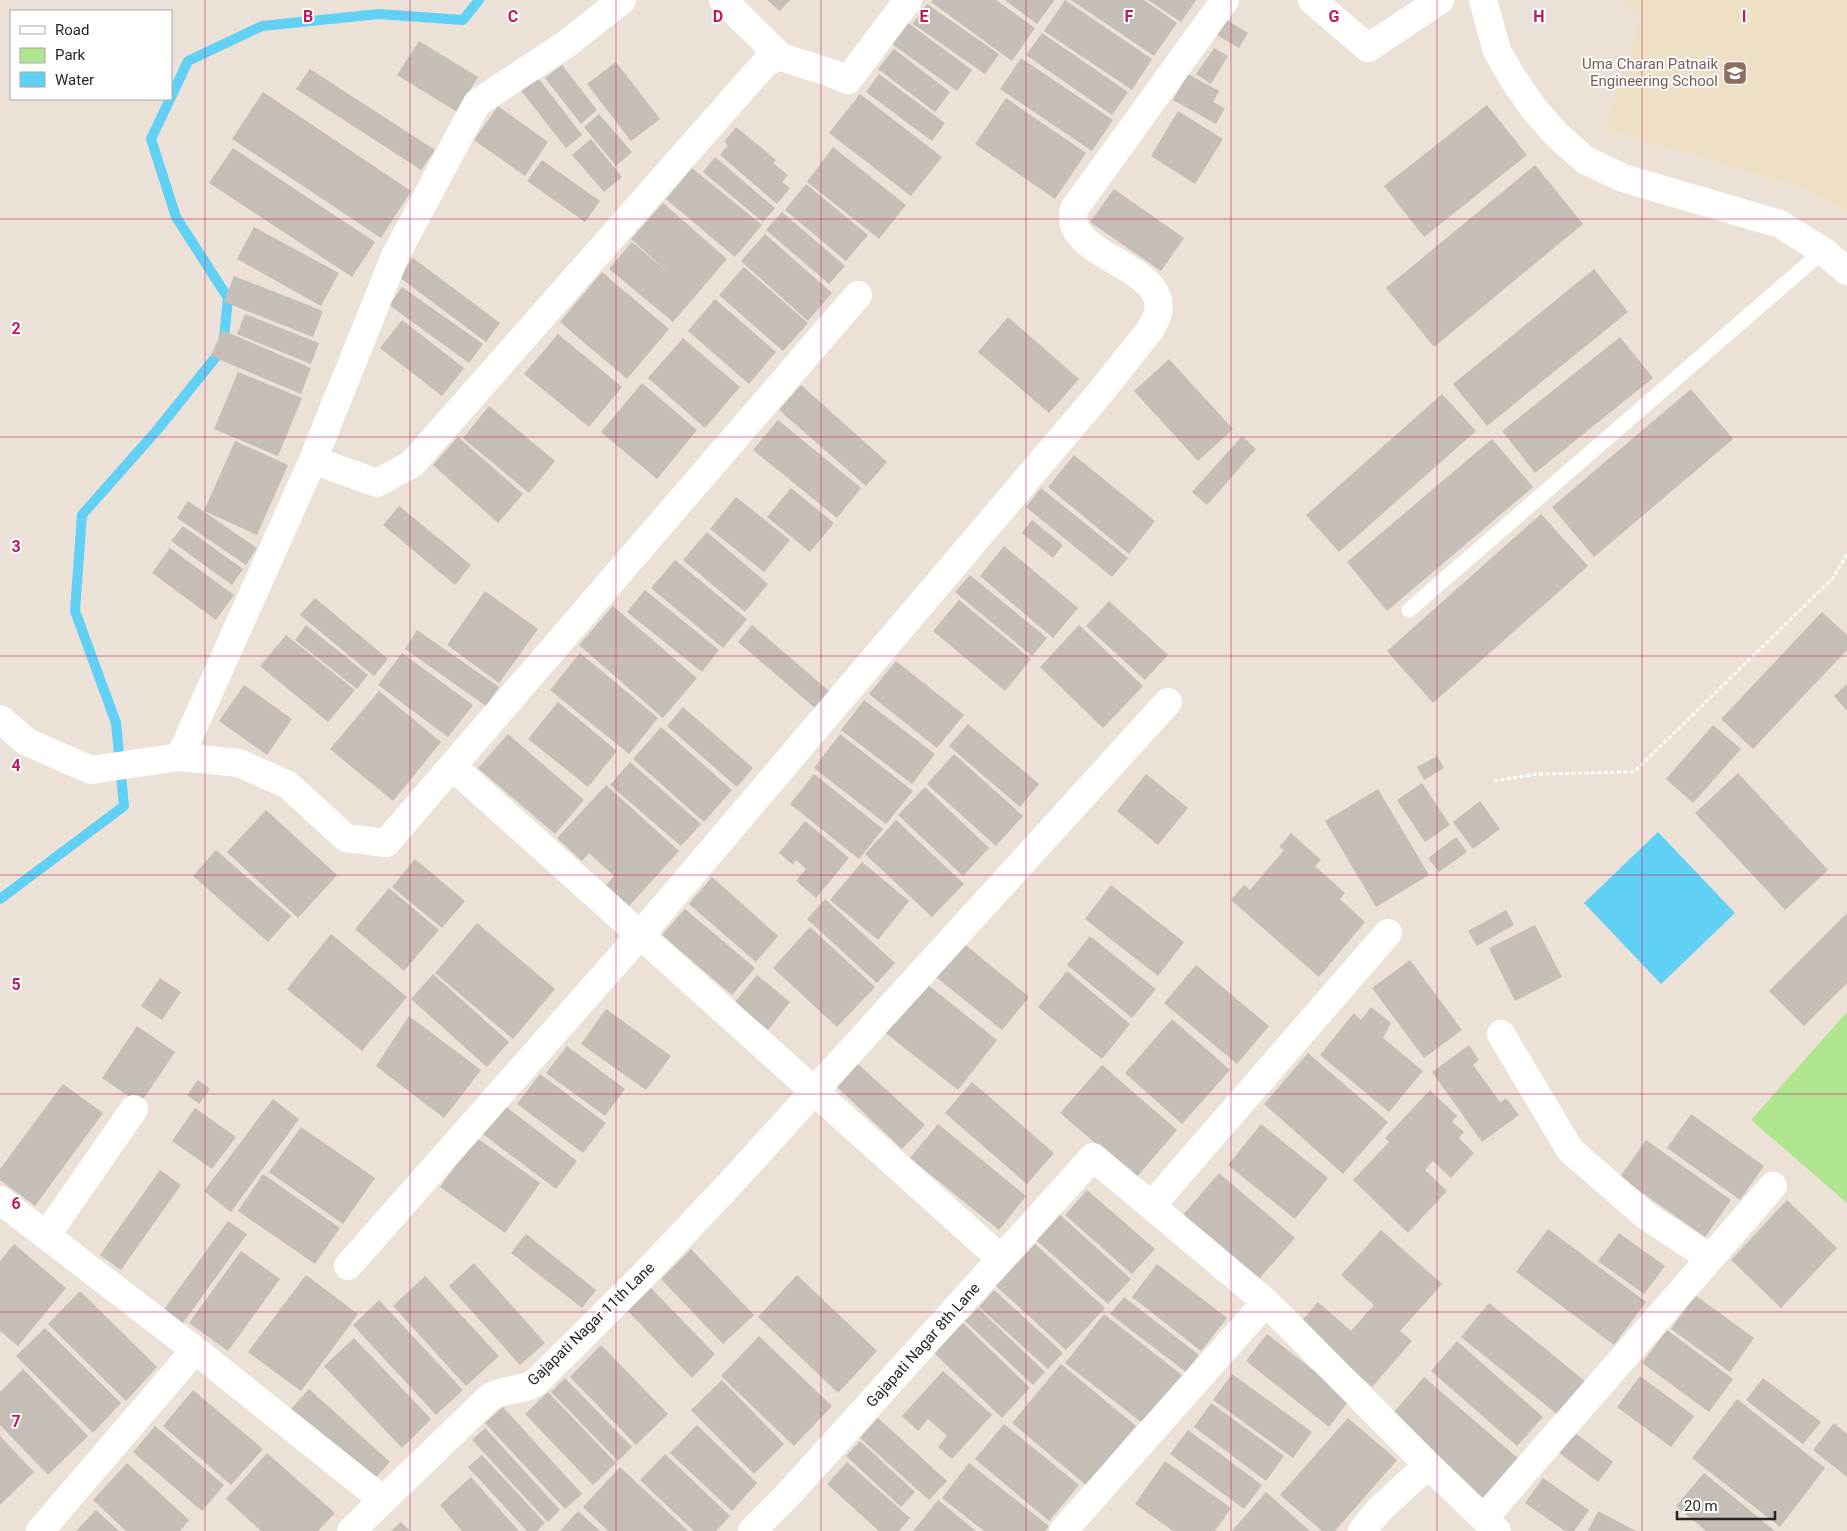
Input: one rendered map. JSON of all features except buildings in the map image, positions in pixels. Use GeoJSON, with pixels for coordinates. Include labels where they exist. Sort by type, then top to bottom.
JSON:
{"type":"FeatureCollection","features":[{"type":"Feature","properties":{"kind":"street"},"geometry":{"type":"LineString","coordinates":[[180,757],[313,460],[395,256],[477,103],[566,45],[622,0]]}},
{"type":"Feature","properties":{"kind":"street"},"geometry":{"type":"LineString","coordinates":[[723,0],[782,57],[848,80],[908,0]]}},
{"type":"Feature","properties":{"kind":"street"},"geometry":{"type":"LineString","coordinates":[[348,1266],[641,934],[1100,393],[1157,320],[1160,308],[1150,284],[1083,239],[1073,226],[1072,218],[1074,209],[1225,0]]}},
{"type":"Feature","properties":{"kind":"street"},"geometry":{"type":"LineString","coordinates":[[1312,0],[1368,48],[1440,0]]}},
{"type":"Feature","properties":{"kind":"street"},"geometry":{"type":"LineString","coordinates":[[1483,0],[1497,51],[1514,80],[1534,109],[1557,135],[1585,160],[1623,178],[1780,224],[1823,251],[1847,270]]}},
{"type":"Feature","properties":{"kind":"street"},"geometry":{"type":"LineString","coordinates":[[313,460],[377,482],[412,464],[767,61],[782,57]]}},
{"type":"Feature","properties":{"kind":"street"},"geometry":{"type":"LineString","coordinates":[[0,719],[27,742],[91,770],[180,757],[239,762],[288,785],[346,838],[386,843],[858,295]]}},
{"type":"Feature","properties":{"kind":"street","name":"Gajapati Nagar 11th Lane"},"geometry":{"type":"LineString","coordinates":[[351,1531],[490,1397],[498,1392],[527,1388],[534,1383],[640,1279],[728,1186],[1168,702]]}},
{"type":"Feature","properties":{"kind":"street"},"geometry":{"type":"LineString","coordinates":[[452,766],[1001,1259]]}},
{"type":"Feature","properties":{"kind":"street"},"geometry":{"type":"LineString","coordinates":[[1388,933],[1150,1206],[1266,1302],[1490,1525],[1710,1258],[1773,1186]]}},
{"type":"Feature","properties":{"kind":"street"},"geometry":{"type":"LineString","coordinates":[[1501,1034],[1570,1150],[1645,1215],[1710,1258]]}},
{"type":"Feature","properties":{"kind":"street"},"geometry":{"type":"LineString","coordinates":[[46,1236],[134,1109]]}},
{"type":"Feature","properties":{"kind":"street","name":"Gajapati Nagar 8th Lane"},"geometry":{"type":"LineString","coordinates":[[752,1531],[786,1497],[1093,1157],[1150,1206]]}},
{"type":"Feature","properties":{"kind":"street"},"geometry":{"type":"LineString","coordinates":[[0,1200],[195,1350],[383,1500]]}},
{"type":"Feature","properties":{"kind":"street"},"geometry":{"type":"LineString","coordinates":[[1063,1531],[1266,1302]]}},
{"type":"Feature","properties":{"kind":"street"},"geometry":{"type":"LineString","coordinates":[[40,1531],[195,1350]]}},
{"type":"Feature","properties":{"kind":"street"},"geometry":{"type":"LineString","coordinates":[[1362,1531],[1379,1510],[1428,1465]]}},
{"type":"Feature","properties":{"kind":"lane"},"geometry":{"type":"LineString","coordinates":[[1409,610],[1823,251]]}},
{"type":"Feature","properties":{"kind":"path"},"geometry":{"type":"LineString","coordinates":[[1494,781],[1538,774],[1634,772],[1833,578],[1847,554]]}},
{"type":"Feature","properties":{"kind":"shaded area","name":"Uma Charan Patnaik Engineering School"},"geometry":{"type":"Polygon","coordinates":[[[1621,0],[1847,0],[1847,212],[1811,191],[1603,129],[1642,18],[1621,0]]]}},
{"type":"Feature","properties":{"kind":"green space"},"geometry":{"type":"Polygon","coordinates":[[[1847,1012],[1847,1203],[1751,1120],[1847,1012]]]}},
{"type":"Feature","properties":{"kind":"water"},"geometry":{"type":"Polygon","coordinates":[[[1658,832],[1735,913],[1661,984],[1584,903],[1658,832]]]}},
{"type":"Feature","properties":{"kind":"waterway"},"geometry":{"type":"LineString","coordinates":[[172,95],[188,61],[262,26],[379,14],[463,20],[479,0]]}},
{"type":"Feature","properties":{"kind":"waterway"},"geometry":{"type":"LineString","coordinates":[[0,899],[124,806],[116,723],[75,611],[82,515],[158,429],[223,348],[228,298],[176,217],[151,139],[170,100]]}},
{"type":"Feature","properties":{"kind":"place","name":"Uma Charan Patnaik Engineering School"},"geometry":{"type":"Point","coordinates":[1735,73]}}]}
